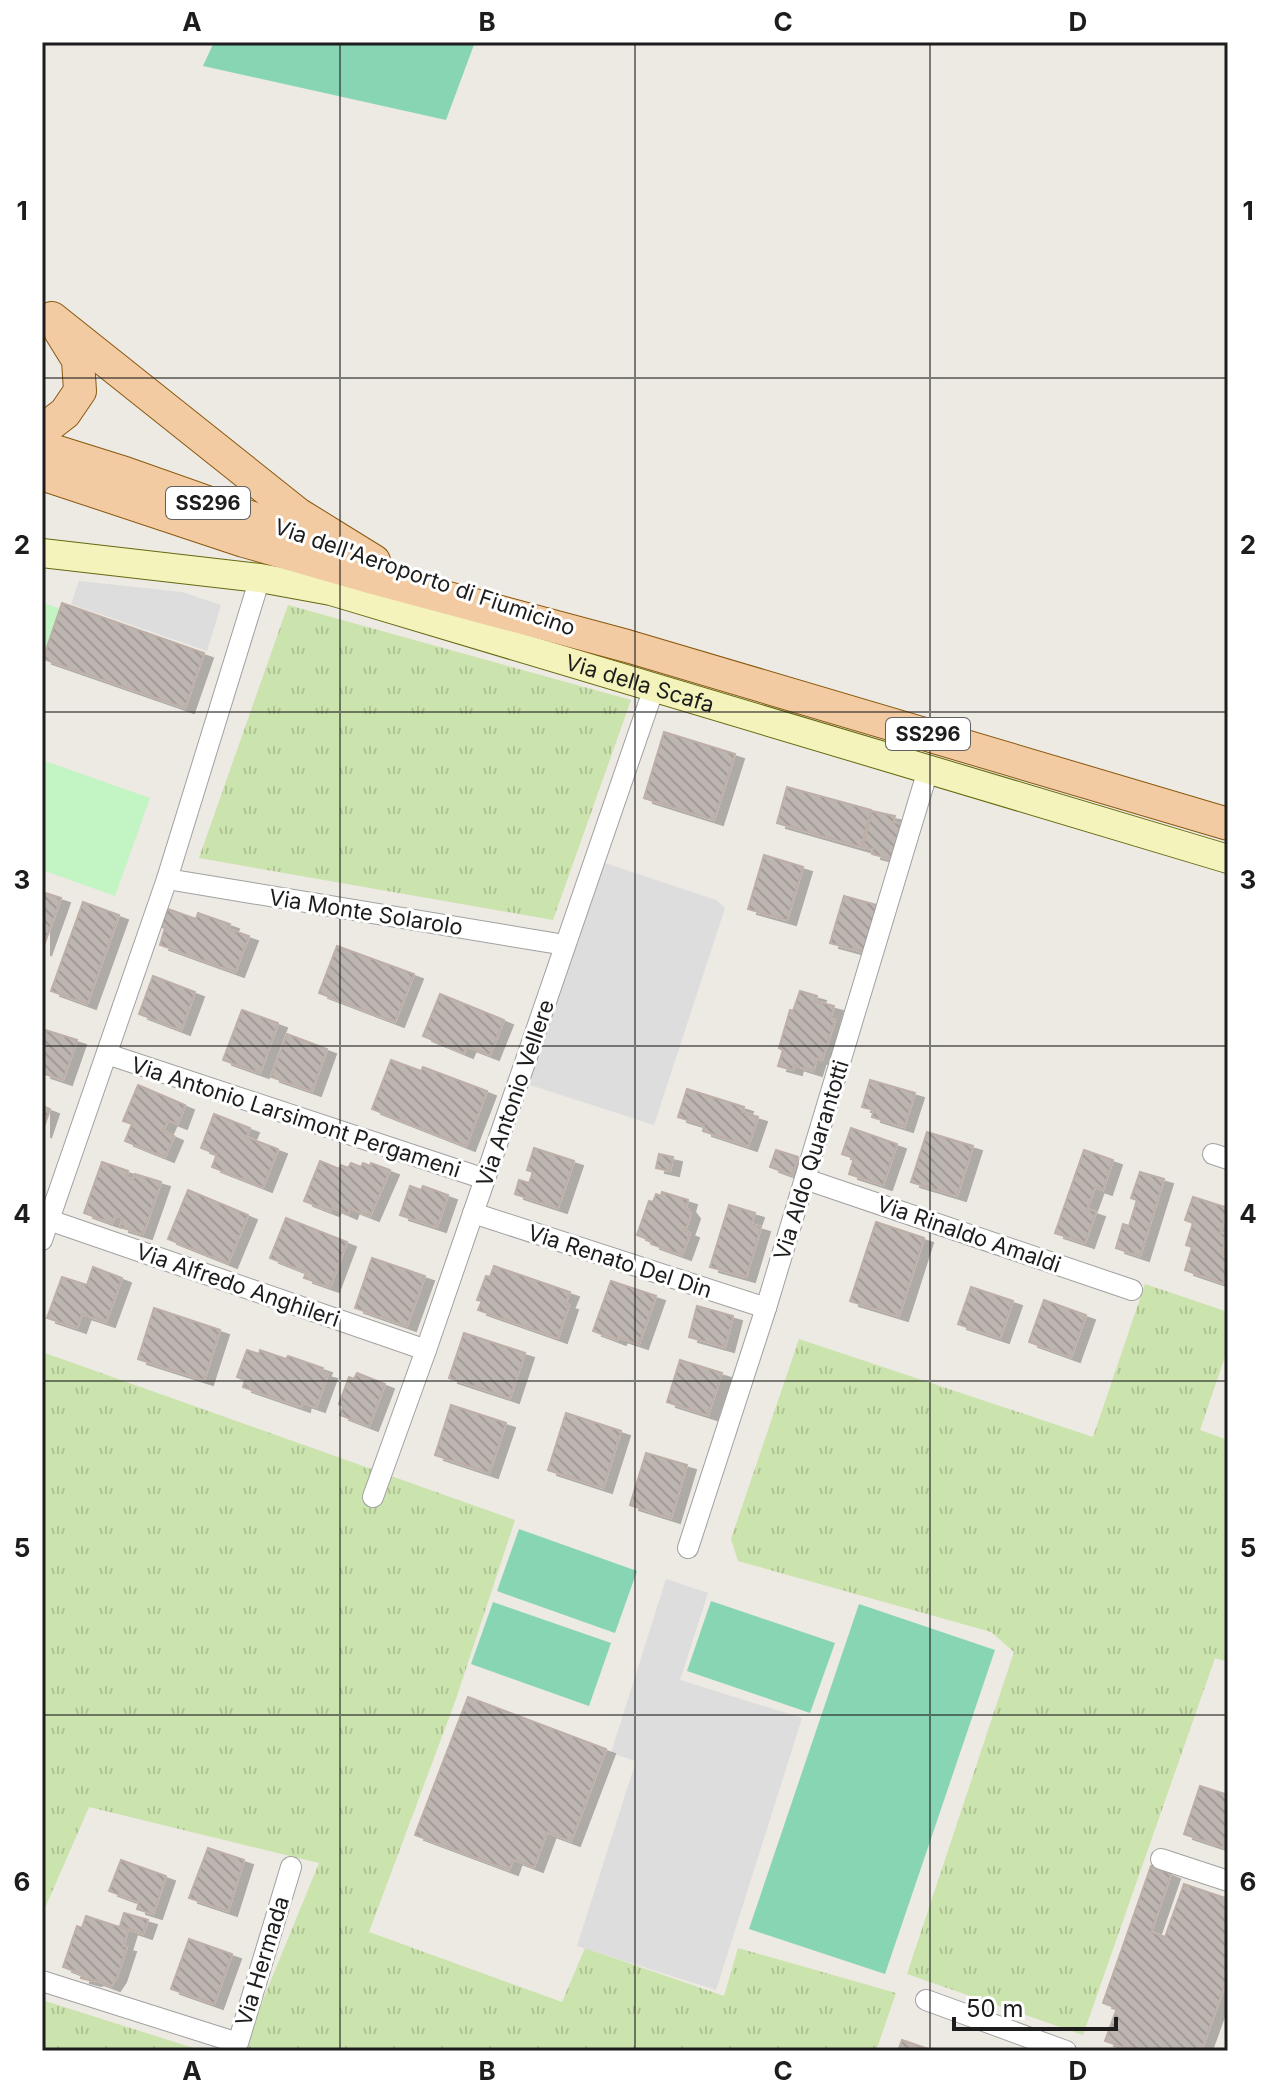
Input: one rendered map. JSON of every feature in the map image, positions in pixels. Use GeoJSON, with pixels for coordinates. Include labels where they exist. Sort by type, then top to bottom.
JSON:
{"type":"FeatureCollection","features":[{"type":"Feature","properties":{"kind":"main road"},"geometry":{"type":"LineString","coordinates":[[42,426],[65,413],[80,391],[78,360],[47,314]]}},
{"type":"Feature","properties":{"kind":"main road"},"geometry":{"type":"LineString","coordinates":[[47,314],[298,514],[374,561]]}},
{"type":"Feature","properties":{"kind":"main road","name":"Via dell'Aeroporto di Fiumicino"},"geometry":{"type":"LineString","coordinates":[[42,447],[627,646]]}},
{"type":"Feature","properties":{"kind":"main road","name":"Via dell'Aeroporto di Fiumicino"},"geometry":{"type":"LineString","coordinates":[[42,474],[244,541],[627,646],[1228,824]]}},
{"type":"Feature","properties":{"kind":"main road"},"geometry":{"type":"LineString","coordinates":[[42,483],[96,492]]}},
{"type":"Feature","properties":{"kind":"street","name":"Via della Scafa"},"geometry":{"type":"LineString","coordinates":[[42,553],[260,578],[331,591],[1228,859]]}},
{"type":"Feature","properties":{"kind":"street"},"geometry":{"type":"LineString","coordinates":[[42,1240],[49,1220],[50,1191],[107,1054],[167,879],[260,578]]}},
{"type":"Feature","properties":{"kind":"street","name":"Via Antonio Vellere"},"geometry":{"type":"LineString","coordinates":[[373,1497],[654,688]]}},
{"type":"Feature","properties":{"kind":"street","name":"Via Aldo Quarantotti"},"geometry":{"type":"LineString","coordinates":[[688,1548],[766,1308],[928,770]]}},
{"type":"Feature","properties":{"kind":"street","name":"Via Monte Solarolo"},"geometry":{"type":"LineString","coordinates":[[167,879],[565,945]]}},
{"type":"Feature","properties":{"kind":"street","name":"Via Antonio Larsimont Pergameni"},"geometry":{"type":"LineString","coordinates":[[107,1054],[485,1179]]}},
{"type":"Feature","properties":{"kind":"street","name":"Via Rinaldo Amaldi"},"geometry":{"type":"LineString","coordinates":[[805,1179],[1132,1290]]}},
{"type":"Feature","properties":{"kind":"street","name":"Via Renato Del Din"},"geometry":{"type":"LineString","coordinates":[[473,1213],[766,1308]]}},
{"type":"Feature","properties":{"kind":"street","name":"Via Alfredo Anghileri"},"geometry":{"type":"LineString","coordinates":[[49,1220],[426,1350]]}},
{"type":"Feature","properties":{"kind":"street"},"geometry":{"type":"LineString","coordinates":[[1161,1859],[1228,1881]]}},
{"type":"Feature","properties":{"kind":"street","name":"Via Hermada"},"geometry":{"type":"LineString","coordinates":[[42,1981],[238,2043],[291,1867]]}},
{"type":"Feature","properties":{"kind":"street"},"geometry":{"type":"LineString","coordinates":[[926,2000],[1066,2051]]}},
{"type":"Feature","properties":{"kind":"green space"},"geometry":{"type":"Polygon","coordinates":[[[214,42],[475,42],[446,120],[203,66],[214,42]]]}},
{"type":"Feature","properties":{"kind":"green space"},"geometry":{"type":"Polygon","coordinates":[[[42,602],[60,609],[42,661],[42,602]]]}},
{"type":"Feature","properties":{"kind":"green space"},"geometry":{"type":"Polygon","coordinates":[[[288,605],[631,700],[553,920],[199,858],[288,605]]]}},
{"type":"Feature","properties":{"kind":"green space"},"geometry":{"type":"Polygon","coordinates":[[[42,760],[150,798],[115,896],[42,870],[42,760]]]}},
{"type":"Feature","properties":{"kind":"green space"},"geometry":{"type":"Polygon","coordinates":[[[1145,1284],[1228,1312],[1228,1348],[1200,1430],[1228,1440],[1228,1662],[1215,1658],[1083,2035],[907,1974],[1014,1652],[991,1632],[738,1561],[731,1539],[799,1339],[1093,1437],[1145,1284]]]}},
{"type":"Feature","properties":{"kind":"green space"},"geometry":{"type":"Polygon","coordinates":[[[42,1352],[515,1520],[456,1699],[369,1932],[562,2002],[585,1948],[724,1996],[738,1948],[896,1993],[876,2051],[242,2051],[319,1863],[89,1807],[42,1915],[42,1352]]]}},
{"type":"Feature","properties":{"kind":"green space"},"geometry":{"type":"Polygon","coordinates":[[[519,1529],[637,1571],[615,1633],[497,1591],[519,1529]]]}},
{"type":"Feature","properties":{"kind":"green space"},"geometry":{"type":"Polygon","coordinates":[[[711,1601],[835,1643],[810,1713],[687,1671],[711,1601]]]}},
{"type":"Feature","properties":{"kind":"green space"},"geometry":{"type":"Polygon","coordinates":[[[493,1602],[611,1643],[589,1706],[471,1664],[493,1602]]]}},
{"type":"Feature","properties":{"kind":"green space"},"geometry":{"type":"Polygon","coordinates":[[[859,1604],[995,1650],[885,1974],[749,1929],[859,1604]]]}},
{"type":"Feature","properties":{"kind":"green space"},"geometry":{"type":"Polygon","coordinates":[[[42,2000],[203,2051],[42,2051],[42,2000]]]}},
{"type":"Feature","properties":{"kind":"shaded area"},"geometry":{"type":"Polygon","coordinates":[[[79,581],[182,592],[221,605],[207,651],[71,604],[79,581]]]}},
{"type":"Feature","properties":{"kind":"shaded area"},"geometry":{"type":"Polygon","coordinates":[[[602,862],[716,900],[725,908],[654,1125],[527,1084],[602,862]]]}},
{"type":"Feature","properties":{"kind":"shaded area"},"geometry":{"type":"Polygon","coordinates":[[[666,1579],[708,1593],[680,1680],[802,1718],[716,1990],[577,1946],[636,1761],[611,1753],[666,1579]]]}},
{"type":"Feature","properties":{"kind":"building"},"geometry":{"type":"Polygon","coordinates":[[[62,603],[204,653],[185,708],[43,659],[62,603]]]}},
{"type":"Feature","properties":{"kind":"building"},"geometry":{"type":"Polygon","coordinates":[[[664,732],[735,754],[714,820],[644,798],[664,732]]]}},
{"type":"Feature","properties":{"kind":"building"},"geometry":{"type":"Polygon","coordinates":[[[787,787],[871,810],[861,847],[777,823],[787,787]]]}},
{"type":"Feature","properties":{"kind":"building"},"geometry":{"type":"Polygon","coordinates":[[[872,811],[895,816],[893,822],[904,825],[895,860],[872,854],[873,849],[863,847],[872,811]]]}},
{"type":"Feature","properties":{"kind":"building"},"geometry":{"type":"Polygon","coordinates":[[[764,855],[803,867],[787,920],[748,909],[764,855]]]}},
{"type":"Feature","properties":{"kind":"building"},"geometry":{"type":"Polygon","coordinates":[[[42,892],[61,898],[42,951],[42,892]]]}},
{"type":"Feature","properties":{"kind":"building"},"geometry":{"type":"Polygon","coordinates":[[[844,896],[880,906],[867,953],[830,943],[844,896]]]}},
{"type":"Feature","properties":{"kind":"building"},"geometry":{"type":"Polygon","coordinates":[[[83,902],[119,915],[87,1004],[51,991],[83,902]]]}},
{"type":"Feature","properties":{"kind":"building"},"geometry":{"type":"Polygon","coordinates":[[[165,908],[196,919],[198,913],[230,924],[228,929],[249,936],[235,972],[160,945],[165,928],[159,926],[165,908]]]}},
{"type":"Feature","properties":{"kind":"building"},"geometry":{"type":"Polygon","coordinates":[[[337,946],[414,974],[395,1022],[319,993],[337,946]]]}},
{"type":"Feature","properties":{"kind":"building"},"geometry":{"type":"Polygon","coordinates":[[[153,976],[195,992],[181,1030],[139,1014],[153,976]]]}},
{"type":"Feature","properties":{"kind":"building"},"geometry":{"type":"Polygon","coordinates":[[[800,991],[817,996],[815,1001],[834,1006],[830,1019],[835,1020],[822,1060],[817,1058],[813,1071],[794,1065],[793,1070],[778,1066],[783,1050],[779,1048],[790,1010],[793,1011],[800,991]]]}},
{"type":"Feature","properties":{"kind":"building"},"geometry":{"type":"Polygon","coordinates":[[[440,994],[504,1020],[490,1055],[467,1046],[464,1053],[423,1036],[440,994]]]}},
{"type":"Feature","properties":{"kind":"building"},"geometry":{"type":"Polygon","coordinates":[[[242,1010],[278,1023],[260,1073],[223,1060],[242,1010]]]}},
{"type":"Feature","properties":{"kind":"building"},"geometry":{"type":"Polygon","coordinates":[[[42,1029],[77,1040],[63,1080],[42,1073],[42,1029]]]}},
{"type":"Feature","properties":{"kind":"building"},"geometry":{"type":"Polygon","coordinates":[[[287,1034],[327,1049],[312,1091],[271,1077],[287,1034]]]}},
{"type":"Feature","properties":{"kind":"building"},"geometry":{"type":"Polygon","coordinates":[[[391,1060],[421,1071],[423,1067],[487,1091],[466,1146],[372,1109],[391,1060]]]}},
{"type":"Feature","properties":{"kind":"building"},"geometry":{"type":"Polygon","coordinates":[[[870,1080],[915,1093],[904,1127],[872,1117],[874,1110],[862,1107],[870,1080]]]}},
{"type":"Feature","properties":{"kind":"building"},"geometry":{"type":"Polygon","coordinates":[[[138,1085],[185,1105],[178,1124],[168,1120],[163,1131],[174,1136],[165,1157],[125,1141],[132,1124],[123,1121],[138,1085]]]}},
{"type":"Feature","properties":{"kind":"building"},"geometry":{"type":"Polygon","coordinates":[[[687,1089],[744,1107],[742,1112],[758,1117],[748,1146],[703,1131],[704,1125],[678,1117],[687,1089]]]}},
{"type":"Feature","properties":{"kind":"building"},"geometry":{"type":"Polygon","coordinates":[[[42,1106],[50,1109],[42,1133],[42,1106]]]}},
{"type":"Feature","properties":{"kind":"building"},"geometry":{"type":"Polygon","coordinates":[[[214,1114],[250,1128],[246,1137],[278,1149],[263,1187],[212,1167],[217,1154],[201,1148],[214,1114]]]}},
{"type":"Feature","properties":{"kind":"building"},"geometry":{"type":"Polygon","coordinates":[[[851,1128],[897,1144],[883,1185],[849,1174],[854,1158],[842,1154],[851,1128]]]}},
{"type":"Feature","properties":{"kind":"building"},"geometry":{"type":"Polygon","coordinates":[[[927,1132],[973,1146],[957,1196],[911,1182],[927,1132]]]}},
{"type":"Feature","properties":{"kind":"building"},"geometry":{"type":"Polygon","coordinates":[[[534,1148],[574,1161],[558,1208],[515,1194],[519,1180],[529,1183],[533,1172],[527,1170],[534,1148]]]}},
{"type":"Feature","properties":{"kind":"building"},"geometry":{"type":"Polygon","coordinates":[[[776,1150],[798,1157],[792,1175],[770,1167],[776,1150]]]}},
{"type":"Feature","properties":{"kind":"building"},"geometry":{"type":"Polygon","coordinates":[[[1084,1150],[1113,1160],[1103,1190],[1095,1187],[1087,1209],[1096,1212],[1085,1243],[1055,1233],[1084,1150]]]}},
{"type":"Feature","properties":{"kind":"building"},"geometry":{"type":"Polygon","coordinates":[[[659,1154],[673,1157],[670,1171],[656,1168],[659,1154]]]}},
{"type":"Feature","properties":{"kind":"building"},"geometry":{"type":"Polygon","coordinates":[[[320,1161],[339,1169],[341,1165],[348,1168],[351,1163],[361,1167],[363,1163],[370,1166],[371,1163],[390,1170],[370,1216],[350,1208],[348,1214],[332,1207],[330,1211],[304,1201],[320,1161]]]}},
{"type":"Feature","properties":{"kind":"building"},"geometry":{"type":"Polygon","coordinates":[[[102,1162],[128,1171],[126,1178],[133,1180],[135,1174],[161,1182],[143,1234],[120,1227],[123,1218],[115,1215],[112,1223],[84,1213],[102,1162]]]}},
{"type":"Feature","properties":{"kind":"building"},"geometry":{"type":"Polygon","coordinates":[[[1140,1172],[1164,1179],[1140,1256],[1116,1248],[1123,1224],[1129,1226],[1137,1200],[1131,1198],[1140,1172]]]}},
{"type":"Feature","properties":{"kind":"building"},"geometry":{"type":"Polygon","coordinates":[[[410,1186],[421,1190],[423,1186],[448,1195],[437,1227],[400,1215],[410,1186]]]}},
{"type":"Feature","properties":{"kind":"building"},"geometry":{"type":"Polygon","coordinates":[[[188,1190],[248,1215],[228,1263],[168,1239],[188,1190]]]}},
{"type":"Feature","properties":{"kind":"building"},"geometry":{"type":"Polygon","coordinates":[[[662,1192],[688,1200],[686,1207],[691,1214],[685,1231],[690,1233],[682,1255],[651,1244],[652,1241],[637,1235],[649,1201],[653,1202],[656,1194],[661,1196],[662,1192]]]}},
{"type":"Feature","properties":{"kind":"building"},"geometry":{"type":"Polygon","coordinates":[[[1193,1197],[1228,1208],[1220,1233],[1227,1235],[1221,1254],[1228,1256],[1223,1283],[1185,1270],[1192,1247],[1186,1245],[1193,1223],[1185,1220],[1193,1197]]]}},
{"type":"Feature","properties":{"kind":"building"},"geometry":{"type":"Polygon","coordinates":[[[729,1205],[755,1213],[751,1224],[761,1227],[746,1277],[710,1267],[729,1205]]]}},
{"type":"Feature","properties":{"kind":"building"},"geometry":{"type":"Polygon","coordinates":[[[286,1218],[347,1242],[330,1287],[304,1278],[306,1272],[270,1258],[286,1218]]]}},
{"type":"Feature","properties":{"kind":"building"},"geometry":{"type":"Polygon","coordinates":[[[876,1222],[924,1238],[899,1316],[850,1301],[876,1222]]]}},
{"type":"Feature","properties":{"kind":"building"},"geometry":{"type":"Polygon","coordinates":[[[372,1258],[425,1276],[407,1326],[355,1308],[372,1258]]]}},
{"type":"Feature","properties":{"kind":"building"},"geometry":{"type":"Polygon","coordinates":[[[494,1266],[570,1292],[558,1338],[478,1310],[482,1301],[477,1300],[486,1276],[490,1277],[494,1266]]]}},
{"type":"Feature","properties":{"kind":"building"},"geometry":{"type":"Polygon","coordinates":[[[93,1267],[122,1278],[106,1322],[82,1314],[77,1328],[47,1318],[62,1277],[87,1285],[93,1267]]]}},
{"type":"Feature","properties":{"kind":"building"},"geometry":{"type":"Polygon","coordinates":[[[611,1281],[656,1296],[639,1344],[593,1331],[611,1281]]]}},
{"type":"Feature","properties":{"kind":"building"},"geometry":{"type":"Polygon","coordinates":[[[971,1287],[1013,1301],[1000,1338],[958,1324],[971,1287]]]}},
{"type":"Feature","properties":{"kind":"building"},"geometry":{"type":"Polygon","coordinates":[[[1044,1300],[1086,1315],[1071,1357],[1029,1342],[1044,1300]]]}},
{"type":"Feature","properties":{"kind":"building"},"geometry":{"type":"Polygon","coordinates":[[[697,1306],[733,1316],[725,1347],[689,1337],[697,1306]]]}},
{"type":"Feature","properties":{"kind":"building"},"geometry":{"type":"Polygon","coordinates":[[[154,1308],[220,1330],[204,1380],[138,1359],[154,1308]]]}},
{"type":"Feature","properties":{"kind":"building"},"geometry":{"type":"Polygon","coordinates":[[[464,1333],[525,1353],[510,1398],[449,1378],[464,1333]]]}},
{"type":"Feature","properties":{"kind":"building"},"geometry":{"type":"Polygon","coordinates":[[[247,1350],[259,1354],[260,1350],[286,1359],[288,1356],[323,1368],[321,1372],[328,1374],[316,1407],[302,1402],[301,1407],[243,1387],[245,1380],[237,1377],[247,1350]]]}},
{"type":"Feature","properties":{"kind":"building"},"geometry":{"type":"Polygon","coordinates":[[[680,1360],[722,1373],[708,1415],[667,1402],[680,1360]]]}},
{"type":"Feature","properties":{"kind":"building"},"geometry":{"type":"Polygon","coordinates":[[[357,1373],[385,1384],[369,1426],[340,1415],[343,1406],[339,1404],[349,1377],[354,1379],[357,1373]]]}},
{"type":"Feature","properties":{"kind":"building"},"geometry":{"type":"Polygon","coordinates":[[[451,1405],[506,1423],[489,1473],[435,1455],[451,1405]]]}},
{"type":"Feature","properties":{"kind":"building"},"geometry":{"type":"Polygon","coordinates":[[[566,1413],[621,1431],[603,1488],[548,1470],[566,1413]]]}},
{"type":"Feature","properties":{"kind":"building"},"geometry":{"type":"Polygon","coordinates":[[[646,1453],[687,1465],[671,1518],[630,1505],[646,1453]]]}},
{"type":"Feature","properties":{"kind":"building"},"geometry":{"type":"Polygon","coordinates":[[[468,1697],[606,1749],[571,1841],[547,1832],[534,1867],[513,1859],[509,1870],[415,1835],[468,1697]]]}},
{"type":"Feature","properties":{"kind":"building"},"geometry":{"type":"Polygon","coordinates":[[[1200,1786],[1228,1795],[1228,1832],[1223,1847],[1184,1834],[1200,1786]]]}},
{"type":"Feature","properties":{"kind":"building"},"geometry":{"type":"Polygon","coordinates":[[[208,1848],[244,1860],[228,1911],[189,1898],[208,1848]]]}},
{"type":"Feature","properties":{"kind":"building"},"geometry":{"type":"Polygon","coordinates":[[[121,1860],[166,1876],[153,1914],[137,1909],[139,1902],[109,1891],[121,1860]]]}},
{"type":"Feature","properties":{"kind":"building"},"geometry":{"type":"Polygon","coordinates":[[[1151,1866],[1171,1874],[1151,1932],[1165,1937],[1184,1884],[1228,1899],[1228,1976],[1201,2051],[1134,2051],[1105,2041],[1117,2008],[1103,2003],[1151,1866]]]}},
{"type":"Feature","properties":{"kind":"building"},"geometry":{"type":"Polygon","coordinates":[[[124,1913],[148,1920],[143,1934],[120,1926],[124,1913]]]}},
{"type":"Feature","properties":{"kind":"building"},"geometry":{"type":"Polygon","coordinates":[[[86,1916],[128,1930],[123,1946],[127,1947],[111,1986],[81,1978],[82,1974],[63,1967],[77,1926],[82,1928],[86,1916]]]}},
{"type":"Feature","properties":{"kind":"building"},"geometry":{"type":"Polygon","coordinates":[[[189,1939],[232,1954],[214,2004],[171,1989],[189,1939]]]}},
{"type":"Feature","properties":{"kind":"building"},"geometry":{"type":"Polygon","coordinates":[[[902,2040],[934,2051],[898,2051],[902,2040]]]}}]}
